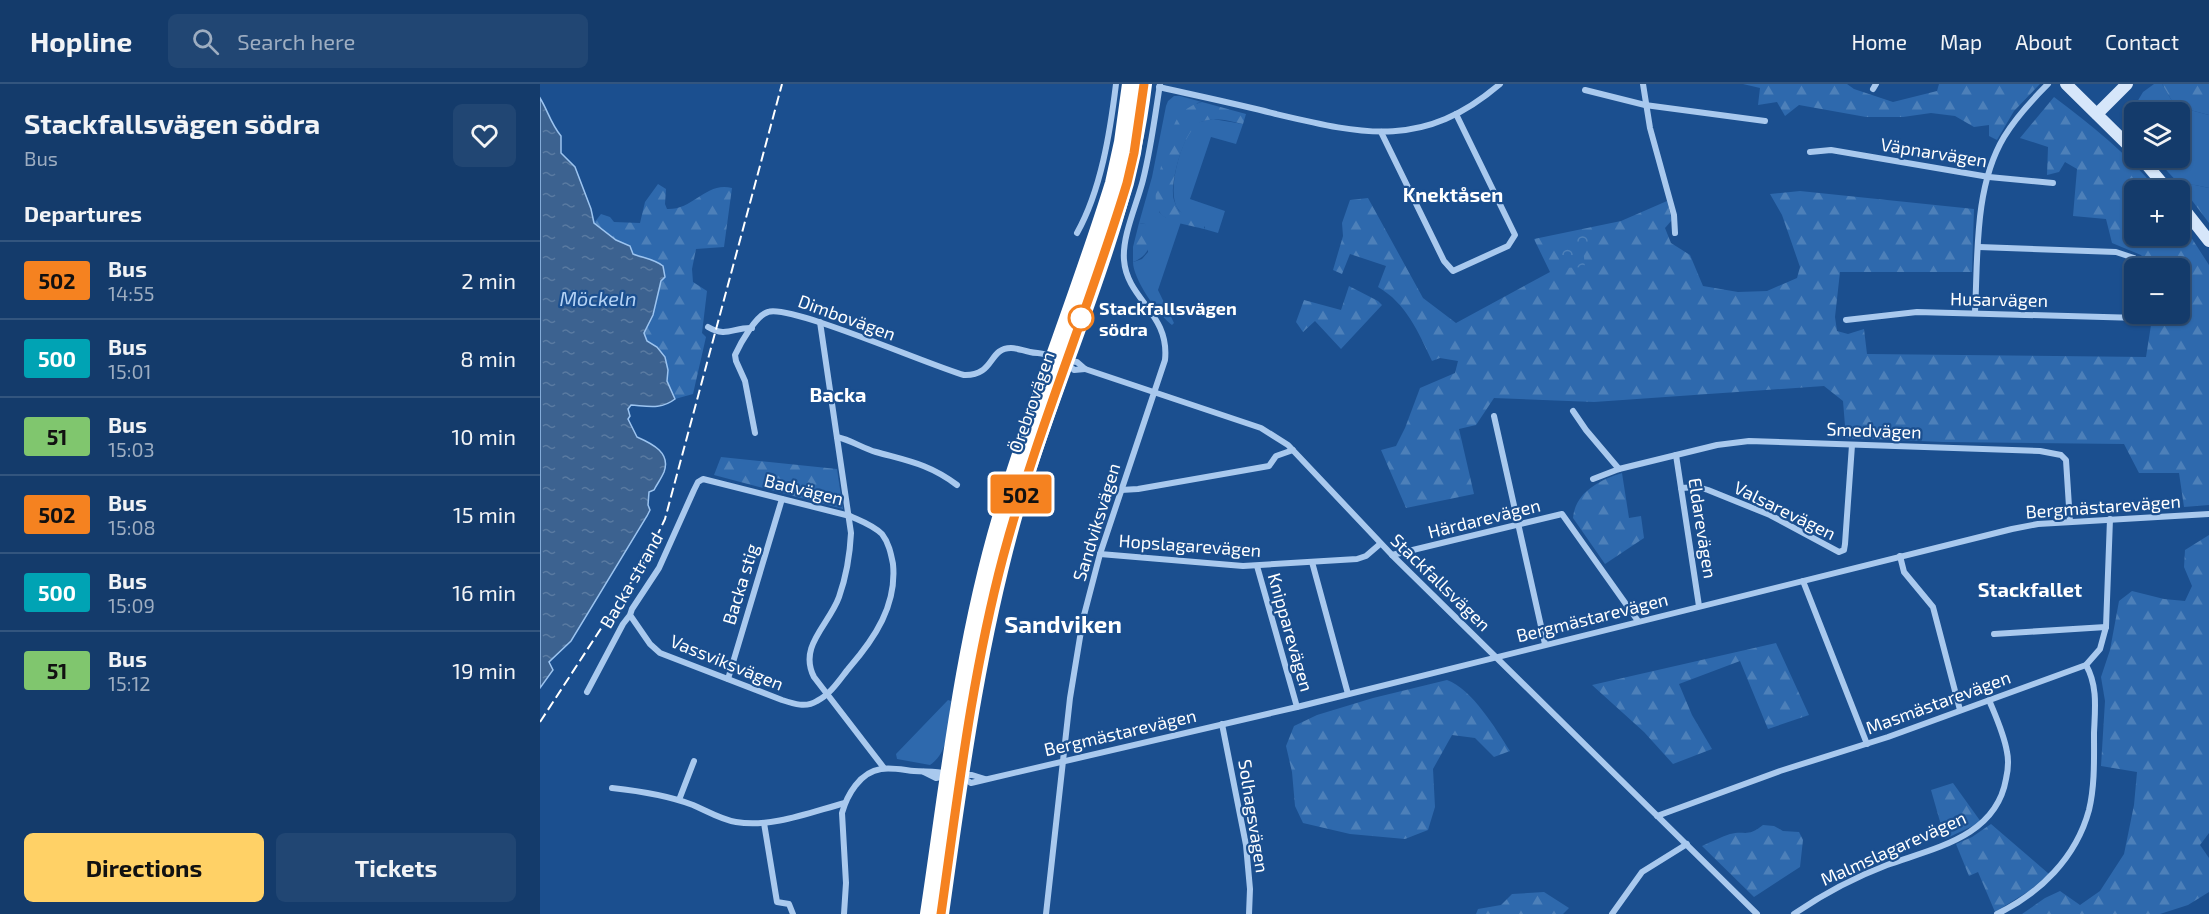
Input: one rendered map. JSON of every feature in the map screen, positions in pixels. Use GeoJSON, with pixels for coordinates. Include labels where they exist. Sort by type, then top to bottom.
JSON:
{"type":"FeatureCollection","features":[{"type":"Feature","properties":{"kind":"highway","name":"Örebrovägen"},"geometry":{"type":"LineString","coordinates":[[1059,360],[1113,183],[1122,142],[1130,84]]}},
{"type":"Feature","properties":{"kind":"highway","name":"Örebrovägen"},"geometry":{"type":"LineString","coordinates":[[941,914],[966,662],[986,569],[1016,466],[1109,240],[1154,85]]}},
{"type":"Feature","properties":{"kind":"highway","name":"Örebrovägen"},"geometry":{"type":"LineString","coordinates":[[928,914],[954,775]]}},
{"type":"Feature","properties":{"kind":"street"},"geometry":{"type":"LineString","coordinates":[[1077,233],[1084,220],[1101,164],[1116,84]]}},
{"type":"Feature","properties":{"kind":"street"},"geometry":{"type":"LineString","coordinates":[[1154,85],[1338,129],[1381,132],[1418,128],[1456,114],[1484,98],[1500,84]]}},
{"type":"Feature","properties":{"kind":"street"},"geometry":{"type":"LineString","coordinates":[[1643,84],[1646,105],[1674,215],[1675,233]]}},
{"type":"Feature","properties":{"kind":"street"},"geometry":{"type":"LineString","coordinates":[[1975,312],[1983,202],[1994,156],[2003,138],[2024,109],[2048,84]]}},
{"type":"Feature","properties":{"kind":"street"},"geometry":{"type":"LineString","coordinates":[[2066,84],[2124,141]]}},
{"type":"Feature","properties":{"kind":"street"},"geometry":{"type":"LineString","coordinates":[[2097,114],[2127,84]]}},
{"type":"Feature","properties":{"kind":"street","name":"Sandviksvägen"},"geometry":{"type":"LineString","coordinates":[[1046,914],[1062,761],[1083,619],[1100,554],[1165,360],[1166,347],[1155,317],[1132,286],[1126,273],[1124,260],[1153,136],[1154,85]]}},
{"type":"Feature","properties":{"kind":"street"},"geometry":{"type":"LineString","coordinates":[[1585,90],[1646,105],[1765,121]]}},
{"type":"Feature","properties":{"kind":"street"},"geometry":{"type":"LineString","coordinates":[[1381,132],[1444,261],[1453,271],[1508,246],[1515,235],[1456,114]]}},
{"type":"Feature","properties":{"kind":"street","name":"Väpnarvägen"},"geometry":{"type":"LineString","coordinates":[[1810,152],[1831,150],[1989,177],[2052,183]]}},
{"type":"Feature","properties":{"kind":"street"},"geometry":{"type":"LineString","coordinates":[[2149,168],[2160,180]]}},
{"type":"Feature","properties":{"kind":"street"},"geometry":{"type":"LineString","coordinates":[[2190,216],[2209,240]]}},
{"type":"Feature","properties":{"kind":"street"},"geometry":{"type":"LineString","coordinates":[[1979,247],[2116,252],[2134,258]]}},
{"type":"Feature","properties":{"kind":"street","name":"Dimbovägen"},"geometry":{"type":"LineString","coordinates":[[755,434],[745,381],[735,355],[759,316],[773,310],[820,322],[964,375],[976,376],[985,370],[995,354],[1003,349],[1012,348],[1036,354],[1043,352],[1059,360]]}},
{"type":"Feature","properties":{"kind":"street","name":"Husarvägen"},"geometry":{"type":"LineString","coordinates":[[1846,320],[1917,312],[2124,317]]}},
{"type":"Feature","properties":{"kind":"street"},"geometry":{"type":"LineString","coordinates":[[820,322],[850,516],[850,551],[839,596],[811,645],[810,669],[884,768]]}},
{"type":"Feature","properties":{"kind":"street"},"geometry":{"type":"LineString","coordinates":[[708,327],[723,333],[752,328]]}},
{"type":"Feature","properties":{"kind":"street","name":"Stackfallsvägen"},"geometry":{"type":"LineString","coordinates":[[1059,360],[1074,370],[1085,369],[1261,428],[1288,444],[1380,544],[1757,914]]}},
{"type":"Feature","properties":{"kind":"street"},"geometry":{"type":"LineString","coordinates":[[1573,411],[1590,436],[1619,469]]}},
{"type":"Feature","properties":{"kind":"street"},"geometry":{"type":"LineString","coordinates":[[1494,416],[1545,644]]}},
{"type":"Feature","properties":{"kind":"street"},"geometry":{"type":"LineString","coordinates":[[837,437],[876,452],[914,461],[938,472],[957,485]]}},
{"type":"Feature","properties":{"kind":"street","name":"Smedvägen"},"geometry":{"type":"LineString","coordinates":[[1593,479],[1619,469],[1676,455],[1749,441],[2053,452],[2066,460],[2070,522]]}},
{"type":"Feature","properties":{"kind":"street","name":"Valsarevägen"},"geometry":{"type":"LineString","coordinates":[[1682,488],[1698,487],[1730,498],[1770,515],[1839,552],[1844,550],[1845,544],[1852,445]]}},
{"type":"Feature","properties":{"kind":"street"},"geometry":{"type":"LineString","coordinates":[[1121,490],[1269,466],[1276,456],[1293,450]]}},
{"type":"Feature","properties":{"kind":"street","name":"Eldarevägen"},"geometry":{"type":"LineString","coordinates":[[1676,455],[1699,606]]}},
{"type":"Feature","properties":{"kind":"street","name":"Badvägen"},"geometry":{"type":"LineString","coordinates":[[698,482],[703,479],[850,516],[872,526],[883,536],[891,550],[894,587],[881,622],[862,652],[827,694]]}},
{"type":"Feature","properties":{"kind":"street","name":"Backa strand"},"geometry":{"type":"LineString","coordinates":[[587,692],[623,624],[662,562],[698,482]]}},
{"type":"Feature","properties":{"kind":"street","name":"Backa stig"},"geometry":{"type":"LineString","coordinates":[[728,679],[782,499]]}},
{"type":"Feature","properties":{"kind":"street","name":"Härdarevägen"},"geometry":{"type":"LineString","coordinates":[[1392,555],[1562,514],[1638,621]]}},
{"type":"Feature","properties":{"kind":"street","name":"Bergmästarevägen"},"geometry":{"type":"LineString","coordinates":[[954,775],[971,783],[1296,707],[2025,526],[2209,514]]}},
{"type":"Feature","properties":{"kind":"street"},"geometry":{"type":"LineString","coordinates":[[1997,914],[2024,899],[2048,879],[2071,851],[2084,823],[2091,799],[2094,775],[2095,704],[2093,683],[2086,665],[2100,649],[2106,627],[2110,519]]}},
{"type":"Feature","properties":{"kind":"street","name":"Hopslagarevägen"},"geometry":{"type":"LineString","coordinates":[[1100,554],[1257,566],[1358,559],[1366,556],[1380,544]]}},
{"type":"Feature","properties":{"kind":"street"},"geometry":{"type":"LineString","coordinates":[[1900,556],[1904,572],[1933,607],[1960,710]]}},
{"type":"Feature","properties":{"kind":"street"},"geometry":{"type":"LineString","coordinates":[[1311,562],[1348,694]]}},
{"type":"Feature","properties":{"kind":"street","name":"Knipparevägen"},"geometry":{"type":"LineString","coordinates":[[1257,566],[1296,707]]}},
{"type":"Feature","properties":{"kind":"street"},"geometry":{"type":"LineString","coordinates":[[1803,581],[1867,744]]}},
{"type":"Feature","properties":{"kind":"street","name":"Vassviksvägen"},"geometry":{"type":"LineString","coordinates":[[630,615],[650,644],[660,653],[796,705],[817,702],[827,694]]}},
{"type":"Feature","properties":{"kind":"street"},"geometry":{"type":"LineString","coordinates":[[1994,634],[2106,627]]}},
{"type":"Feature","properties":{"kind":"street","name":"Masmästarevägen"},"geometry":{"type":"LineString","coordinates":[[1657,816],[1790,768],[1867,744],[2086,665]]}},
{"type":"Feature","properties":{"kind":"street","name":"Malmslagarevägen"},"geometry":{"type":"LineString","coordinates":[[1794,914],[1848,881],[1952,841],[1985,822],[1996,807],[2004,790],[2008,763],[2005,742],[1989,700]]}},
{"type":"Feature","properties":{"kind":"street","name":"Solhagsvägen"},"geometry":{"type":"LineString","coordinates":[[1222,724],[1246,845],[1250,889],[1249,914]]}},
{"type":"Feature","properties":{"kind":"street"},"geometry":{"type":"LineString","coordinates":[[679,800],[694,761]]}},
{"type":"Feature","properties":{"kind":"street"},"geometry":{"type":"LineString","coordinates":[[844,914],[846,883],[842,813],[845,803],[862,778],[873,771],[884,768],[923,772],[936,778],[954,775]]}},
{"type":"Feature","properties":{"kind":"street"},"geometry":{"type":"LineString","coordinates":[[612,788],[648,792],[679,800],[734,822],[764,823],[845,803]]}},
{"type":"Feature","properties":{"kind":"street"},"geometry":{"type":"LineString","coordinates":[[764,823],[777,902],[789,904],[793,914]]}},
{"type":"Feature","properties":{"kind":"street"},"geometry":{"type":"LineString","coordinates":[[1614,914],[1642,872],[1687,844]]}},
{"type":"Feature","properties":{"kind":"green space"},"geometry":{"type":"Polygon","coordinates":[[[1743,84],[1847,84],[1854,89],[1893,102],[1937,91],[1939,84],[2040,84],[2014,111],[1997,140],[1989,136],[1989,125],[1974,127],[1955,116],[1931,113],[1903,117],[1866,117],[1799,105],[1785,116],[1777,102],[1758,105],[1760,88],[1743,84]]]}},
{"type":"Feature","properties":{"kind":"green space"},"geometry":{"type":"Polygon","coordinates":[[[2154,84],[2162,84],[2173,102],[2137,102],[2143,92],[2154,84]]]}},
{"type":"Feature","properties":{"kind":"green space"},"geometry":{"type":"Polygon","coordinates":[[[2162,84],[2209,84],[2209,115],[2190,110],[2190,102],[2173,102],[2162,84]]]}},
{"type":"Feature","properties":{"kind":"green space"},"geometry":{"type":"Polygon","coordinates":[[[1174,96],[1202,102],[1197,103],[1159,212],[1165,217],[1181,222],[1158,290],[1174,323],[1172,325],[1147,296],[1137,278],[1133,262],[1142,259],[1148,252],[1145,224],[1139,223],[1152,177],[1166,106],[1174,96]]]}},
{"type":"Feature","properties":{"kind":"green space"},"geometry":{"type":"Polygon","coordinates":[[[2054,97],[2124,155],[2124,168],[2137,168],[2149,180],[2124,180],[2124,246],[2190,246],[2190,236],[2209,265],[2209,505],[2184,507],[2179,473],[2139,473],[2124,444],[1943,442],[1846,438],[1843,401],[1824,386],[1594,402],[1494,398],[1476,425],[1459,429],[1474,494],[1406,508],[1381,450],[1396,446],[1420,388],[1455,373],[1458,361],[1440,358],[1432,361],[1404,310],[1378,287],[1386,266],[1350,254],[1342,274],[1333,270],[1343,236],[1342,223],[1350,200],[1368,198],[1423,298],[1456,323],[1550,272],[1534,239],[1621,221],[1667,201],[1672,220],[1665,228],[1671,243],[1690,255],[1703,286],[1738,292],[1767,291],[1797,278],[1800,267],[1782,215],[1770,194],[1800,191],[1974,209],[1972,272],[1840,272],[1835,317],[1837,331],[1848,334],[1864,329],[1867,354],[2146,357],[2152,324],[2190,324],[2190,258],[2144,258],[2112,243],[2106,219],[2073,216],[2077,169],[2065,162],[2059,172],[2047,175],[2048,147],[2020,138],[2054,97]]]}},
{"type":"Feature","properties":{"kind":"green space"},"geometry":{"type":"Polygon","coordinates":[[[1202,102],[1246,114],[1243,124],[1217,119],[1201,122],[1189,134],[1180,154],[1173,186],[1174,200],[1179,211],[1204,223],[1204,229],[1164,217],[1156,203],[1157,184],[1168,141],[1176,122],[1187,109],[1202,102]]]}},
{"type":"Feature","properties":{"kind":"green space"},"geometry":{"type":"Polygon","coordinates":[[[2190,110],[2209,115],[2209,188],[2190,184],[2190,180],[2175,180],[2164,168],[2190,168],[2190,110]]]}},
{"type":"Feature","properties":{"kind":"green space"},"geometry":{"type":"Polygon","coordinates":[[[1213,119],[1243,124],[1236,144],[1211,137],[1190,199],[1225,211],[1218,233],[1204,229],[1205,227],[1180,212],[1174,191],[1174,179],[1180,153],[1190,132],[1195,125],[1213,119]]]}},
{"type":"Feature","properties":{"kind":"green space"},"geometry":{"type":"Polygon","coordinates":[[[658,184],[666,189],[667,209],[685,205],[715,188],[732,188],[724,247],[696,249],[692,269],[693,282],[707,291],[702,333],[706,337],[693,394],[675,399],[667,381],[668,370],[657,347],[647,341],[644,333],[653,315],[661,280],[665,277],[663,266],[633,254],[630,246],[616,240],[594,223],[601,214],[610,217],[614,222],[640,223],[645,202],[658,184]]]}},
{"type":"Feature","properties":{"kind":"green space"},"geometry":{"type":"Polygon","coordinates":[[[2190,184],[2209,188],[2209,223],[2190,198],[2190,184]]]}},
{"type":"Feature","properties":{"kind":"green space"},"geometry":{"type":"Polygon","coordinates":[[[1139,223],[1145,224],[1151,241],[1144,256],[1133,262],[1133,247],[1139,223]]]}},
{"type":"Feature","properties":{"kind":"green space"},"geometry":{"type":"Polygon","coordinates":[[[1591,232],[1593,246],[1583,248],[1585,267],[1563,268],[1558,237],[1591,232]]]}},
{"type":"Feature","properties":{"kind":"green space"},"geometry":{"type":"Polygon","coordinates":[[[1349,286],[1382,305],[1341,349],[1315,321],[1303,332],[1296,322],[1304,300],[1341,310],[1349,286]]]}},
{"type":"Feature","properties":{"kind":"green space"},"geometry":{"type":"Polygon","coordinates":[[[721,457],[837,469],[843,509],[714,475],[721,457]]]}},
{"type":"Feature","properties":{"kind":"green space"},"geometry":{"type":"Polygon","coordinates":[[[1622,473],[1629,518],[1641,516],[1644,538],[1605,564],[1573,518],[1578,501],[1583,495],[1605,479],[1622,473]]]}},
{"type":"Feature","properties":{"kind":"green space"},"geometry":{"type":"Polygon","coordinates":[[[2209,535],[2209,833],[2200,845],[2209,858],[2209,892],[2188,905],[2160,914],[2022,914],[2060,891],[2080,905],[2100,891],[2124,854],[2134,805],[2137,772],[2101,766],[2105,701],[2101,677],[2110,650],[2119,601],[2132,591],[2164,599],[2185,601],[2192,586],[2184,567],[2185,550],[2209,535]]]}},
{"type":"Feature","properties":{"kind":"green space"},"geometry":{"type":"Polygon","coordinates":[[[1776,643],[1809,715],[1768,729],[1740,661],[1679,684],[1692,715],[1712,749],[1673,764],[1644,732],[1592,685],[1776,643]]]}},
{"type":"Feature","properties":{"kind":"green space"},"geometry":{"type":"Polygon","coordinates":[[[1447,680],[1474,701],[1491,721],[1510,751],[1494,757],[1475,738],[1452,735],[1433,769],[1435,807],[1428,830],[1405,839],[1350,834],[1303,823],[1295,806],[1292,772],[1286,746],[1294,726],[1317,715],[1373,698],[1447,680]]]}},
{"type":"Feature","properties":{"kind":"green space"},"geometry":{"type":"Polygon","coordinates":[[[948,700],[951,701],[947,736],[937,759],[930,765],[897,759],[896,754],[948,700]]]}},
{"type":"Feature","properties":{"kind":"green space"},"geometry":{"type":"Polygon","coordinates":[[[1953,783],[1981,822],[1945,839],[1931,790],[1953,783]]]}},
{"type":"Feature","properties":{"kind":"green space"},"geometry":{"type":"Polygon","coordinates":[[[1991,824],[2049,874],[2029,891],[1995,912],[1978,872],[1969,876],[1956,844],[1972,837],[1991,824]]]}},
{"type":"Feature","properties":{"kind":"green space"},"geometry":{"type":"Polygon","coordinates":[[[1763,825],[1774,826],[1783,831],[1799,832],[1803,840],[1800,867],[1754,897],[1702,846],[1730,834],[1749,833],[1763,825]]]}},
{"type":"Feature","properties":{"kind":"green space"},"geometry":{"type":"Polygon","coordinates":[[[1544,892],[1569,908],[1563,914],[1476,914],[1478,909],[1501,905],[1512,894],[1544,892]]]}},
{"type":"Feature","properties":{"kind":"water","name":"Möckeln"},"geometry":{"type":"Polygon","coordinates":[[[540,98],[561,136],[561,153],[575,167],[594,223],[616,240],[630,246],[633,254],[663,266],[665,277],[661,281],[653,315],[644,333],[647,341],[657,347],[665,357],[668,370],[667,381],[675,399],[664,405],[631,405],[628,409],[630,416],[628,419],[637,437],[663,454],[666,465],[664,472],[654,490],[649,492],[650,510],[647,516],[571,641],[549,662],[553,670],[540,688],[540,98]]]}},
{"type":"Feature","properties":{"kind":"railway"},"geometry":{"type":"LineString","coordinates":[[540,722],[645,561],[665,519],[782,84]]}},
{"type":"Feature","properties":{"kind":"bus line","name":"502"},"geometry":{"type":"LineString","coordinates":[[941,914],[975,685],[991,607],[1024,482],[1127,183],[1134,153],[1144,84]]}},
{"type":"Feature","properties":{"kind":"place","name":"Stackfallsvägen södra"},"geometry":{"type":"Point","coordinates":[1081,318]}},
{"type":"Feature","properties":{"kind":"district","name":"Knektåsen"},"geometry":{"type":"Point","coordinates":[1453,194]}},
{"type":"Feature","properties":{"kind":"district","name":"Backa"},"geometry":{"type":"Point","coordinates":[838,394]}},
{"type":"Feature","properties":{"kind":"district","name":"Stackfallet"},"geometry":{"type":"Point","coordinates":[2030,589]}},
{"type":"Feature","properties":{"kind":"district","name":"Sandviken"},"geometry":{"type":"Point","coordinates":[1063,623]}}]}
